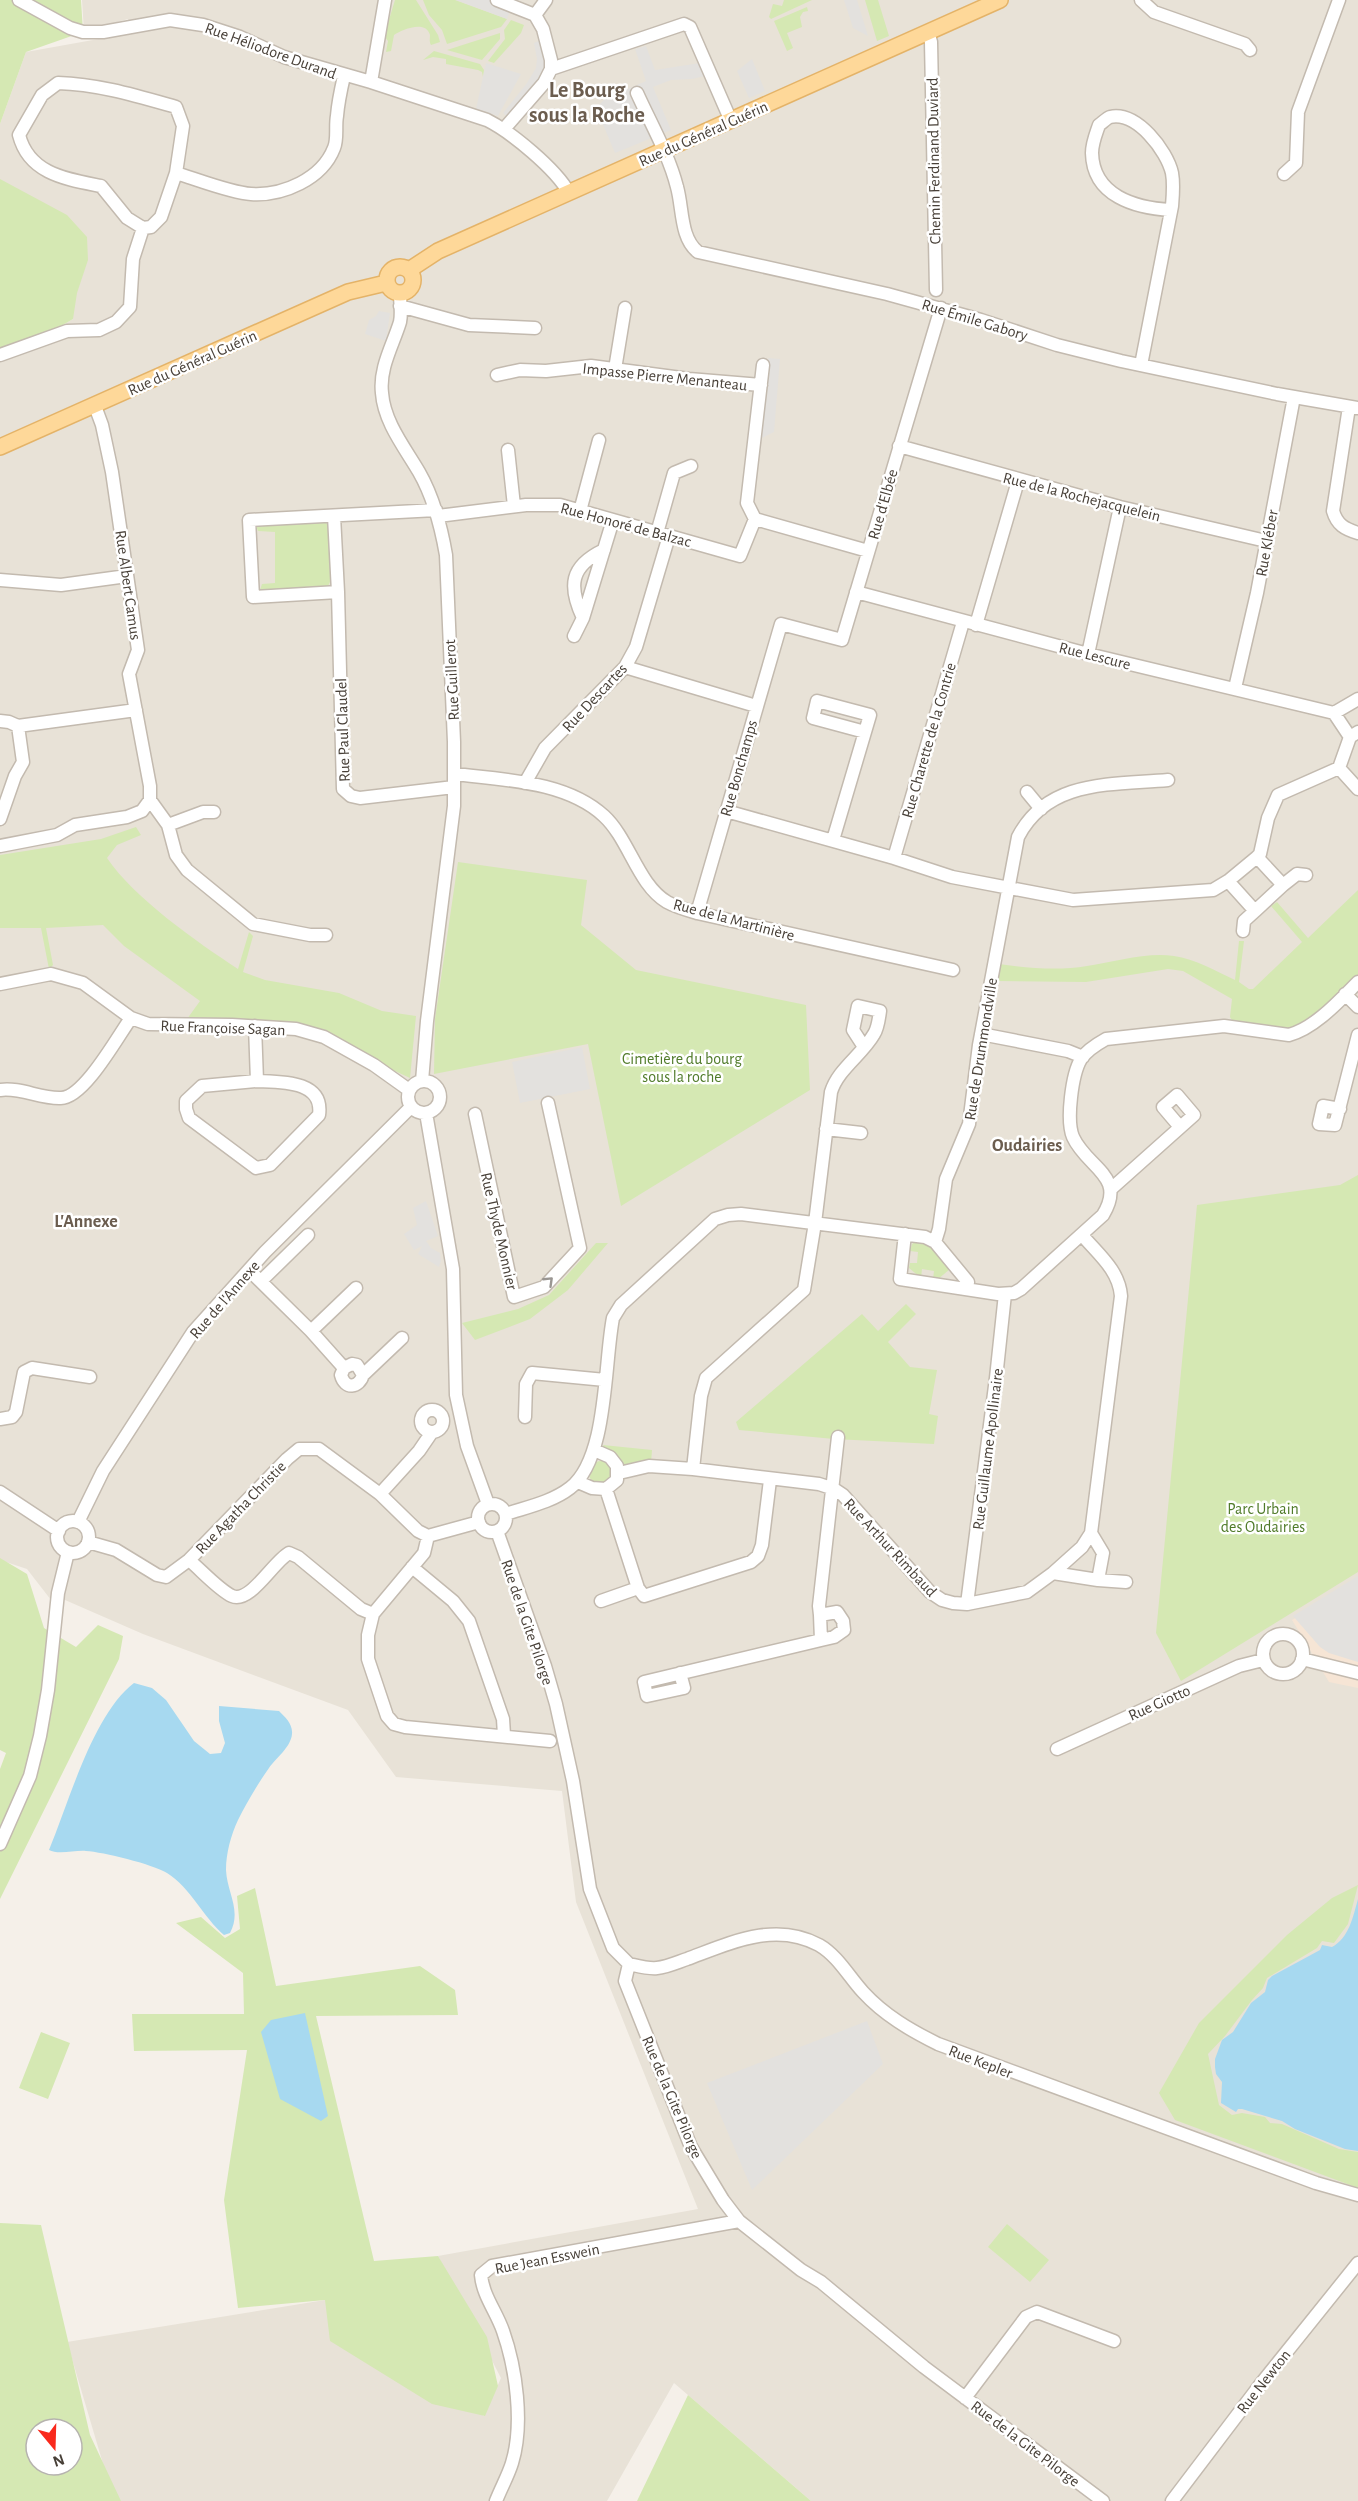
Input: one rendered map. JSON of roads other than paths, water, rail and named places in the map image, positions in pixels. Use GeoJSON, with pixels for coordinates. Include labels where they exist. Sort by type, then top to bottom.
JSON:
{"type":"FeatureCollection","features":[{"type":"Feature","properties":{"kind":"main road","name":"Rue du Général Guérin"},"geometry":{"type":"LineString","coordinates":[[409,270],[432,254],[1000,0]]}},
{"type":"Feature","properties":{"kind":"main road"},"geometry":{"type":"LineString","coordinates":[[395,267],[409,270],[413,278],[411,287],[400,300],[386,283],[388,274],[395,267]]}},
{"type":"Feature","properties":{"kind":"main road","name":"Rue du Général Guérin"},"geometry":{"type":"LineString","coordinates":[[0,447],[348,292],[386,283]]}},
{"type":"Feature","properties":{"kind":"street","name":"Rue Héliodore Durand"},"geometry":{"type":"LineString","coordinates":[[19,0],[70,28],[83,32],[103,32],[170,20],[202,25],[240,37],[284,57],[371,82],[487,120],[504,129],[530,150],[564,184],[569,193]]}},
{"type":"Feature","properties":{"kind":"street"},"geometry":{"type":"LineString","coordinates":[[371,82],[385,0]]}},
{"type":"Feature","properties":{"kind":"street"},"geometry":{"type":"LineString","coordinates":[[497,0],[535,15],[543,29],[549,48],[551,69],[544,83],[504,129]]}},
{"type":"Feature","properties":{"kind":"street"},"geometry":{"type":"LineString","coordinates":[[535,15],[546,0]]}},
{"type":"Feature","properties":{"kind":"street"},"geometry":{"type":"LineString","coordinates":[[1141,0],[1154,12],[1245,44],[1250,50]]}},
{"type":"Feature","properties":{"kind":"street"},"geometry":{"type":"LineString","coordinates":[[1284,174],[1296,163],[1298,112],[1339,0]]}},
{"type":"Feature","properties":{"kind":"street"},"geometry":{"type":"LineString","coordinates":[[551,69],[684,24],[690,27],[731,121]]}},
{"type":"Feature","properties":{"kind":"street","name":"Chemin Ferdinand Duviard"},"geometry":{"type":"LineString","coordinates":[[928,33],[931,42],[936,290]]}},
{"type":"Feature","properties":{"kind":"street"},"geometry":{"type":"LineString","coordinates":[[176,173],[249,195],[266,194],[290,187],[315,175],[329,158],[335,145],[336,116],[344,76]]}},
{"type":"Feature","properties":{"kind":"street"},"geometry":{"type":"LineString","coordinates":[[58,83],[120,92],[176,106],[183,126],[176,173],[161,217],[151,227],[143,228],[127,218],[101,186],[60,178],[35,162],[23,150],[19,135],[42,95],[58,83]]}},
{"type":"Feature","properties":{"kind":"street","name":"Rue Émile Gabory"},"geometry":{"type":"LineString","coordinates":[[638,93],[677,186],[687,238],[698,252],[941,308],[1057,345],[1141,365],[1354,408]]}},
{"type":"Feature","properties":{"kind":"street"},"geometry":{"type":"LineString","coordinates":[[1141,365],[1171,210],[1174,189],[1172,171],[1154,138],[1143,128],[1121,117],[1110,117],[1099,125],[1092,152],[1095,172],[1105,187],[1117,198],[1134,205],[1148,209],[1171,210]]}},
{"type":"Feature","properties":{"kind":"street"},"geometry":{"type":"LineString","coordinates":[[0,355],[67,331],[99,330],[116,322],[130,307],[133,259],[143,228]]}},
{"type":"Feature","properties":{"kind":"street"},"geometry":{"type":"LineString","coordinates":[[400,300],[469,325],[535,328]]}},
{"type":"Feature","properties":{"kind":"street","name":"Rue Guillerot"},"geometry":{"type":"LineString","coordinates":[[400,300],[401,320],[382,375],[381,393],[395,431],[420,472],[437,513],[446,555],[455,780],[422,1081]]}},
{"type":"Feature","properties":{"kind":"street"},"geometry":{"type":"LineString","coordinates":[[615,369],[626,308]]}},
{"type":"Feature","properties":{"kind":"street","name":"Rue d'Elbée"},"geometry":{"type":"LineString","coordinates":[[781,624],[842,640],[941,308]]}},
{"type":"Feature","properties":{"kind":"street"},"geometry":{"type":"LineString","coordinates":[[763,365],[747,503],[755,519],[868,551]]}},
{"type":"Feature","properties":{"kind":"street","name":"Impasse Pierre Menanteau"},"geometry":{"type":"LineString","coordinates":[[497,375],[520,370],[546,371],[591,366],[761,385]]}},
{"type":"Feature","properties":{"kind":"street","name":"Rue Kléber"},"geometry":{"type":"LineString","coordinates":[[1235,688],[1257,593],[1294,397]]}},
{"type":"Feature","properties":{"kind":"street","name":"Rue Albert Camus"},"geometry":{"type":"LineString","coordinates":[[95,406],[102,425],[112,472],[138,650],[129,674],[150,786],[150,800]]}},
{"type":"Feature","properties":{"kind":"street"},"geometry":{"type":"LineString","coordinates":[[1354,408],[1334,511],[1336,521],[1346,529],[1358,533]]}},
{"type":"Feature","properties":{"kind":"street"},"geometry":{"type":"LineString","coordinates":[[580,511],[598,440]]}},
{"type":"Feature","properties":{"kind":"street","name":"Rue de la Rochejacquelein"},"geometry":{"type":"LineString","coordinates":[[899,446],[1018,481],[1266,541]]}},
{"type":"Feature","properties":{"kind":"street"},"geometry":{"type":"LineString","coordinates":[[508,450],[514,506]]}},
{"type":"Feature","properties":{"kind":"street","name":"Rue Descartes"},"geometry":{"type":"LineString","coordinates":[[525,783],[545,748],[625,667],[636,647],[663,534],[674,473],[692,466]]}},
{"type":"Feature","properties":{"kind":"street"},"geometry":{"type":"LineString","coordinates":[[976,625],[1018,481]]}},
{"type":"Feature","properties":{"kind":"street","name":"Rue Honoré de Balzac"},"geometry":{"type":"LineString","coordinates":[[338,592],[253,597],[249,520],[437,513],[545,503],[740,556],[755,519]]}},
{"type":"Feature","properties":{"kind":"street"},"geometry":{"type":"LineString","coordinates":[[1088,654],[1120,507]]}},
{"type":"Feature","properties":{"kind":"street"},"geometry":{"type":"LineString","coordinates":[[334,516],[338,592]]}},
{"type":"Feature","properties":{"kind":"street"},"geometry":{"type":"LineString","coordinates":[[574,636],[583,618],[613,520]]}},
{"type":"Feature","properties":{"kind":"street"},"geometry":{"type":"LineString","coordinates":[[583,618],[575,601],[575,577],[578,567],[590,556],[603,550]]}},
{"type":"Feature","properties":{"kind":"street"},"geometry":{"type":"LineString","coordinates":[[0,580],[62,585],[127,576]]}},
{"type":"Feature","properties":{"kind":"street","name":"Rue Paul Claudel"},"geometry":{"type":"LineString","coordinates":[[338,592],[343,789],[351,796],[360,798],[455,780]]}},
{"type":"Feature","properties":{"kind":"street","name":"Rue Lescure"},"geometry":{"type":"LineString","coordinates":[[856,592],[1088,654],[1334,713]]}},
{"type":"Feature","properties":{"kind":"street","name":"Rue Charette de la Contrie"},"geometry":{"type":"LineString","coordinates":[[894,858],[963,622]]}},
{"type":"Feature","properties":{"kind":"street","name":"Rue Bonchamps"},"geometry":{"type":"LineString","coordinates":[[697,913],[781,624]]}},
{"type":"Feature","properties":{"kind":"street"},"geometry":{"type":"LineString","coordinates":[[625,667],[756,706]]}},
{"type":"Feature","properties":{"kind":"street"},"geometry":{"type":"LineString","coordinates":[[726,812],[833,840],[952,877],[1074,900],[1213,890],[1260,854],[1268,818],[1278,795],[1339,768],[1354,735],[1334,713],[1358,697]]}},
{"type":"Feature","properties":{"kind":"street"},"geometry":{"type":"LineString","coordinates":[[0,721],[18,726],[136,710]]}},
{"type":"Feature","properties":{"kind":"street"},"geometry":{"type":"LineString","coordinates":[[0,819],[15,776],[23,762],[18,726]]}},
{"type":"Feature","properties":{"kind":"street"},"geometry":{"type":"LineString","coordinates":[[833,840],[865,732]]}},
{"type":"Feature","properties":{"kind":"street"},"geometry":{"type":"LineString","coordinates":[[1339,768],[1358,789]]}},
{"type":"Feature","properties":{"kind":"street","name":"Rue de la Martinière"},"geometry":{"type":"LineString","coordinates":[[455,780],[525,783],[569,795],[604,816],[614,827],[657,894],[676,906],[697,913],[953,970]]}},
{"type":"Feature","properties":{"kind":"street","name":"Rue de Drummondville"},"geometry":{"type":"LineString","coordinates":[[935,1242],[946,1179],[969,1124],[981,1034],[1018,837],[1026,822],[1069,791],[1168,780]]}},
{"type":"Feature","properties":{"kind":"street"},"geometry":{"type":"LineString","coordinates":[[1027,792],[1041,809]]}},
{"type":"Feature","properties":{"kind":"street"},"geometry":{"type":"LineString","coordinates":[[0,846],[57,835],[75,825],[127,817],[142,811],[150,800],[168,825],[176,855],[187,870],[253,924],[300,933],[326,935]]}},
{"type":"Feature","properties":{"kind":"street"},"geometry":{"type":"LineString","coordinates":[[168,825],[203,812],[214,812]]}},
{"type":"Feature","properties":{"kind":"street"},"geometry":{"type":"LineString","coordinates":[[1257,857],[1283,885]]}},
{"type":"Feature","properties":{"kind":"street"},"geometry":{"type":"LineString","coordinates":[[1243,931],[1244,921],[1283,885],[1297,874],[1305,875]]}},
{"type":"Feature","properties":{"kind":"street"},"geometry":{"type":"LineString","coordinates":[[1223,884],[1255,911]]}},
{"type":"Feature","properties":{"kind":"street","name":"Rue Françoise Sagan"},"geometry":{"type":"LineString","coordinates":[[0,984],[51,974],[65,976],[83,983],[131,1018],[148,1024],[296,1029],[324,1037],[374,1065],[409,1090]]}},
{"type":"Feature","properties":{"kind":"street"},"geometry":{"type":"LineString","coordinates":[[905,1234],[900,1279],[1005,1294],[1021,1289],[1103,1215],[1110,1203],[1109,1182],[1077,1144],[1069,1118],[1076,1071],[1083,1057],[1097,1043],[1106,1039],[1224,1026],[1288,1035],[1309,1026],[1358,982]]}},
{"type":"Feature","properties":{"kind":"street"},"geometry":{"type":"LineString","coordinates":[[1345,994],[1358,1007]]}},
{"type":"Feature","properties":{"kind":"street"},"geometry":{"type":"LineString","coordinates":[[0,1090],[15,1090],[62,1098],[75,1094],[93,1073],[131,1018]]}},
{"type":"Feature","properties":{"kind":"street"},"geometry":{"type":"LineString","coordinates":[[255,1026],[256,1081]]}},
{"type":"Feature","properties":{"kind":"street"},"geometry":{"type":"LineString","coordinates":[[981,1034],[1068,1051],[1083,1057]]}},
{"type":"Feature","properties":{"kind":"street"},"geometry":{"type":"LineString","coordinates":[[1340,1109],[1358,1035]]}},
{"type":"Feature","properties":{"kind":"street"},"geometry":{"type":"LineString","coordinates":[[693,1469],[701,1396],[706,1378],[804,1290],[833,1085],[864,1047]]}},
{"type":"Feature","properties":{"kind":"street"},"geometry":{"type":"LineString","coordinates":[[256,1081],[295,1083],[317,1098],[320,1107],[319,1115],[270,1165],[262,1168],[256,1168],[189,1118],[186,1109],[186,1101],[202,1086],[256,1081]]}},
{"type":"Feature","properties":{"kind":"street"},"geometry":{"type":"LineString","coordinates":[[422,1081],[433,1083],[440,1097],[437,1106],[426,1113],[418,1112],[411,1107],[407,1099],[412,1085],[422,1081]]}},
{"type":"Feature","properties":{"kind":"street","name":"Rue Thyde Monnier"},"geometry":{"type":"LineString","coordinates":[[475,1114],[514,1297],[544,1287],[580,1248],[548,1103]]}},
{"type":"Feature","properties":{"kind":"street","name":"Rue de l'Annexe"},"geometry":{"type":"LineString","coordinates":[[78,1522],[103,1471],[193,1332],[249,1270],[411,1107]]}},
{"type":"Feature","properties":{"kind":"street"},"geometry":{"type":"LineString","coordinates":[[426,1113],[453,1269],[456,1395],[467,1446],[488,1504]]}},
{"type":"Feature","properties":{"kind":"street"},"geometry":{"type":"LineString","coordinates":[[1111,1189],[1180,1127]]}},
{"type":"Feature","properties":{"kind":"street"},"geometry":{"type":"LineString","coordinates":[[826,1130],[861,1133]]}},
{"type":"Feature","properties":{"kind":"street"},"geometry":{"type":"LineString","coordinates":[[506,1514],[559,1496],[578,1482],[594,1450],[613,1318],[621,1305],[715,1219],[741,1214],[925,1237],[935,1242],[968,1282],[968,1288]]}},
{"type":"Feature","properties":{"kind":"street"},"geometry":{"type":"LineString","coordinates":[[261,1281],[308,1235]]}},
{"type":"Feature","properties":{"kind":"street"},"geometry":{"type":"LineString","coordinates":[[1082,1235],[1116,1274],[1121,1296],[1091,1533],[1103,1553],[1098,1580]]}},
{"type":"Feature","properties":{"kind":"street"},"geometry":{"type":"LineString","coordinates":[[249,1270],[311,1331],[344,1368]]}},
{"type":"Feature","properties":{"kind":"street"},"geometry":{"type":"LineString","coordinates":[[311,1331],[356,1287]]}},
{"type":"Feature","properties":{"kind":"street","name":"Rue Guillaume Apollinaire"},"geometry":{"type":"LineString","coordinates":[[967,1604],[1005,1294]]}},
{"type":"Feature","properties":{"kind":"street"},"geometry":{"type":"LineString","coordinates":[[344,1368],[342,1380],[350,1386],[357,1385],[363,1375],[402,1338]]}},
{"type":"Feature","properties":{"kind":"street"},"geometry":{"type":"LineString","coordinates":[[344,1368],[352,1364],[357,1365],[363,1375]]}},
{"type":"Feature","properties":{"kind":"street"},"geometry":{"type":"LineString","coordinates":[[0,1419],[12,1417],[16,1412],[24,1372],[27,1370],[32,1368],[90,1377]]}},
{"type":"Feature","properties":{"kind":"street"},"geometry":{"type":"LineString","coordinates":[[525,1417],[526,1384],[531,1372],[605,1380]]}},
{"type":"Feature","properties":{"kind":"street"},"geometry":{"type":"LineString","coordinates":[[380,1494],[419,1452],[432,1432]]}},
{"type":"Feature","properties":{"kind":"street"},"geometry":{"type":"LineString","coordinates":[[821,1640],[820,1615],[838,1437]]}},
{"type":"Feature","properties":{"kind":"street","name":"Rue Agatha Christie"},"geometry":{"type":"LineString","coordinates":[[88,1542],[116,1550],[157,1575],[166,1577],[189,1560],[299,1449],[319,1449],[330,1455],[380,1494],[418,1531],[428,1536]]}},
{"type":"Feature","properties":{"kind":"street"},"geometry":{"type":"LineString","coordinates":[[578,1482],[592,1488],[606,1489],[612,1486],[619,1473],[618,1466],[610,1457],[594,1450]]}},
{"type":"Feature","properties":{"kind":"street","name":"Rue Arthur Rimbaud"},"geometry":{"type":"LineString","coordinates":[[619,1473],[649,1466],[693,1469],[770,1480],[819,1484],[834,1489],[843,1495],[930,1592],[942,1600],[967,1604],[1027,1592],[1082,1547],[1091,1533]]}},
{"type":"Feature","properties":{"kind":"street"},"geometry":{"type":"LineString","coordinates":[[606,1489],[638,1588],[642,1594],[648,1596],[751,1562],[758,1556],[762,1545],[770,1480]]}},
{"type":"Feature","properties":{"kind":"street"},"geometry":{"type":"LineString","coordinates":[[0,1492],[59,1531]]}},
{"type":"Feature","properties":{"kind":"street"},"geometry":{"type":"LineString","coordinates":[[488,1504],[499,1505],[506,1514],[505,1524],[497,1531],[486,1530],[479,1522],[480,1511],[488,1504]]}},
{"type":"Feature","properties":{"kind":"street"},"geometry":{"type":"LineString","coordinates":[[69,1522],[78,1522],[86,1528],[88,1542],[83,1550],[68,1552],[60,1546],[57,1536],[69,1522]]}},
{"type":"Feature","properties":{"kind":"street"},"geometry":{"type":"LineString","coordinates":[[479,1522],[428,1536],[424,1553],[372,1614],[368,1635],[368,1659],[387,1716],[394,1724],[405,1727],[550,1740]]}},
{"type":"Feature","properties":{"kind":"street","name":"Rue de la Gite Pilorge"},"geometry":{"type":"LineString","coordinates":[[497,1531],[545,1666],[556,1704],[573,1781],[590,1889],[613,1948],[629,1964],[626,1981],[691,2147],[723,2200],[739,2221],[801,2270],[821,2282],[965,2398],[1103,2501]]}},
{"type":"Feature","properties":{"kind":"street"},"geometry":{"type":"LineString","coordinates":[[0,1844],[30,1776],[40,1736],[48,1690],[58,1593],[68,1552]]}},
{"type":"Feature","properties":{"kind":"street"},"geometry":{"type":"LineString","coordinates":[[189,1560],[231,1596],[240,1598],[248,1595],[280,1558],[289,1553],[298,1557],[361,1609],[372,1614]]}},
{"type":"Feature","properties":{"kind":"street"},"geometry":{"type":"LineString","coordinates":[[412,1567],[453,1600],[469,1621],[503,1719],[504,1735]]}},
{"type":"Feature","properties":{"kind":"street"},"geometry":{"type":"LineString","coordinates":[[1053,1573],[1126,1582]]}},
{"type":"Feature","properties":{"kind":"street"},"geometry":{"type":"LineString","coordinates":[[601,1601],[638,1588]]}},
{"type":"Feature","properties":{"kind":"street"},"geometry":{"type":"LineString","coordinates":[[680,1673],[834,1637],[844,1630],[843,1621],[837,1612],[820,1615]]}},
{"type":"Feature","properties":{"kind":"street"},"geometry":{"type":"LineString","coordinates":[[1286,1634],[1300,1644],[1302,1659],[1295,1670],[1287,1674],[1271,1671],[1263,1660],[1264,1646],[1268,1640],[1277,1635],[1286,1634]]}},
{"type":"Feature","properties":{"kind":"street"},"geometry":{"type":"LineString","coordinates":[[1302,1659],[1358,1673]]}},
{"type":"Feature","properties":{"kind":"street","name":"Rue Giotto"},"geometry":{"type":"LineString","coordinates":[[1057,1749],[1239,1666],[1263,1660]]}},
{"type":"Feature","properties":{"kind":"street","name":"Rue Kepler"},"geometry":{"type":"LineString","coordinates":[[629,1964],[657,1968],[750,1936],[768,1934],[793,1937],[819,1945],[837,1959],[862,1992],[884,2013],[908,2029],[938,2044],[1305,2179],[1358,2195]]}},
{"type":"Feature","properties":{"kind":"street","name":"Rue Jean Esswein"},"geometry":{"type":"LineString","coordinates":[[496,2501],[513,2461],[517,2422],[516,2397],[512,2363],[502,2329],[482,2288],[481,2275],[492,2266],[739,2221]]}},
{"type":"Feature","properties":{"kind":"street","name":"Rue Newton"},"geometry":{"type":"LineString","coordinates":[[1172,2501],[1260,2385],[1358,2264]]}},
{"type":"Feature","properties":{"kind":"street"},"geometry":{"type":"LineString","coordinates":[[965,2398],[1026,2317],[1037,2312],[1114,2341]]}},
{"type":"Feature","properties":{"kind":"water"},"geometry":{"type":"Polygon","coordinates":[[[134,1683],[152,1688],[166,1700],[194,1741],[210,1754],[221,1753],[225,1743],[219,1721],[219,1706],[279,1711],[291,1727],[292,1734],[289,1743],[256,1787],[231,1838],[226,1870],[235,1917],[230,1933],[224,1935],[183,1886],[167,1873],[139,1862],[104,1854],[49,1850],[94,1737],[119,1697],[134,1683]]]}},
{"type":"Feature","properties":{"kind":"water"},"geometry":{"type":"Polygon","coordinates":[[[1358,1899],[1358,2151],[1345,2149],[1295,2129],[1282,2121],[1242,2109],[1236,2112],[1221,2103],[1222,2082],[1216,2074],[1215,2059],[1222,2040],[1233,2032],[1251,2003],[1265,1992],[1268,1980],[1272,1976],[1320,1950],[1322,1945],[1332,1947],[1343,1938],[1350,1926],[1358,1899]]]}},
{"type":"Feature","properties":{"kind":"water"},"geometry":{"type":"Polygon","coordinates":[[[305,2013],[328,2116],[321,2121],[280,2099],[261,2032],[271,2020],[305,2013]]]}},
{"type":"Feature","properties":{"kind":"district","name":"Le Bourg sous la Roche"},"geometry":{"type":"Point","coordinates":[587,102]}},
{"type":"Feature","properties":{"kind":"district","name":"Oudairies"},"geometry":{"type":"Point","coordinates":[1027,1145]}},
{"type":"Feature","properties":{"kind":"district","name":"L'Annexe"},"geometry":{"type":"Point","coordinates":[86,1221]}},
{"type":"Feature","properties":{"kind":"park label","name":"Cimetière du bourg sous la roche"},"geometry":{"type":"Point","coordinates":[682,1067]}},
{"type":"Feature","properties":{"kind":"park label","name":"Parc Urbain des Oudairies"},"geometry":{"type":"Point","coordinates":[1263,1517]}}]}
